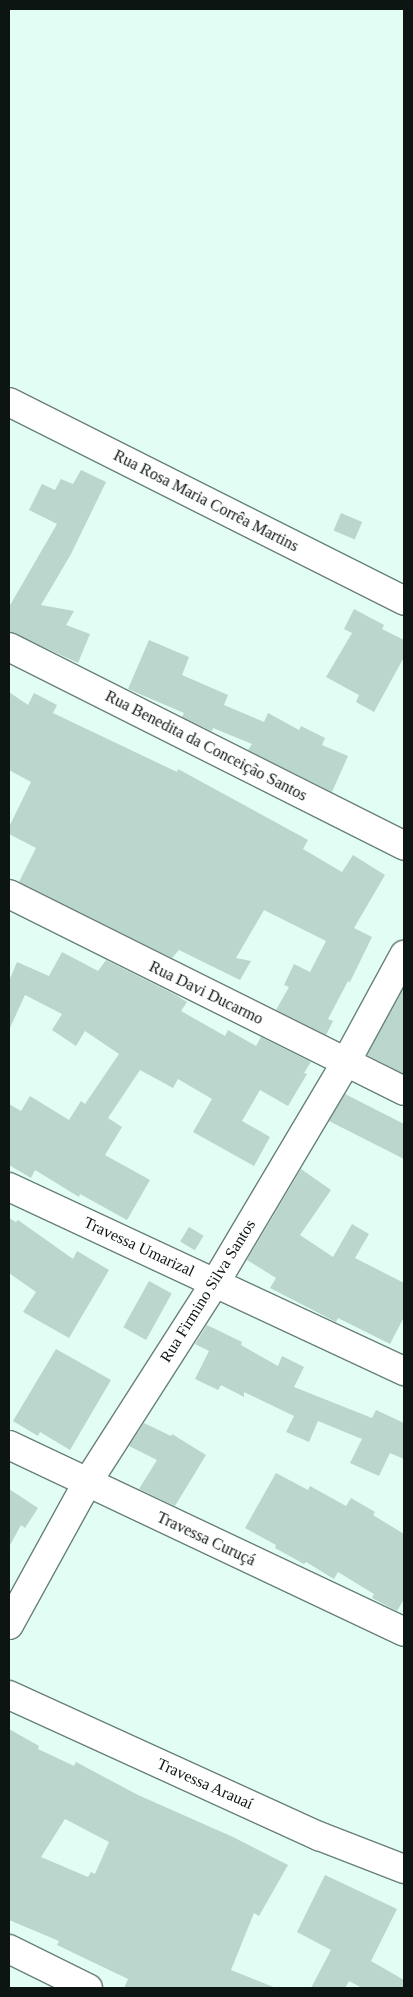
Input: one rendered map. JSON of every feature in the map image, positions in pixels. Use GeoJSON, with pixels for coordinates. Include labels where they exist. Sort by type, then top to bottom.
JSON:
{"type":"FeatureCollection","features":[{"type":"Feature","properties":{"kind":"street","name":"Rua Rosa Maria Corrêa Martins"},"geometry":{"type":"LineString","coordinates":[[9,402],[404,601]]}},
{"type":"Feature","properties":{"kind":"street","name":"Rua Benedita da Conceição Santos"},"geometry":{"type":"LineString","coordinates":[[9,647],[404,846]]}},
{"type":"Feature","properties":{"kind":"street","name":"Rua Davi Ducarmo"},"geometry":{"type":"LineString","coordinates":[[9,894],[404,1091]]}},
{"type":"Feature","properties":{"kind":"street","name":"Rua Firmino Silva Santos"},"geometry":{"type":"LineString","coordinates":[[9,1625],[87,1483],[215,1282],[346,1062],[404,955]]}},
{"type":"Feature","properties":{"kind":"street","name":"Travessa Umarizal"},"geometry":{"type":"LineString","coordinates":[[9,1187],[404,1371]]}},
{"type":"Feature","properties":{"kind":"street","name":"Travessa Curuçá"},"geometry":{"type":"LineString","coordinates":[[9,1445],[404,1632]]}},
{"type":"Feature","properties":{"kind":"street","name":"Travessa Arauaí"},"geometry":{"type":"LineString","coordinates":[[9,1695],[319,1836],[404,1869]]}},
{"type":"Feature","properties":{"kind":"street"},"geometry":{"type":"LineString","coordinates":[[9,1949],[88,1988]]}},
{"type":"Feature","properties":{"kind":"building"},"geometry":{"type":"Polygon","coordinates":[[[81,470],[106,482],[71,554],[41,605],[74,611],[66,625],[90,634],[78,663],[9,631],[9,607],[57,524],[29,510],[42,484],[55,490],[61,479],[73,484],[81,470]]]}},
{"type":"Feature","properties":{"kind":"building"},"geometry":{"type":"Polygon","coordinates":[[[341,513],[362,522],[355,539],[334,530],[341,513]]]}},
{"type":"Feature","properties":{"kind":"building"},"geometry":{"type":"Polygon","coordinates":[[[354,609],[384,625],[382,629],[404,640],[404,657],[374,712],[356,702],[359,695],[326,677],[352,633],[344,629],[354,609]]]}},
{"type":"Feature","properties":{"kind":"building"},"geometry":{"type":"Polygon","coordinates":[[[149,640],[189,657],[182,675],[228,695],[224,705],[264,722],[268,713],[299,730],[301,726],[325,738],[322,745],[348,756],[332,792],[248,750],[252,744],[213,728],[212,731],[209,730],[182,717],[184,713],[128,689],[149,640]]]}},
{"type":"Feature","properties":{"kind":"building"},"geometry":{"type":"Polygon","coordinates":[[[9,692],[28,705],[34,693],[57,705],[53,713],[177,772],[178,769],[308,840],[303,849],[342,872],[353,855],[385,875],[354,928],[372,937],[350,982],[348,981],[328,1019],[333,1021],[326,1035],[276,1010],[289,987],[284,985],[294,964],[310,972],[326,941],[264,910],[236,958],[251,961],[240,980],[179,950],[172,958],[19,882],[36,848],[9,834],[9,827],[31,782],[9,770],[9,692]]]}},
{"type":"Feature","properties":{"kind":"building"},"geometry":{"type":"Polygon","coordinates":[[[62,952],[98,971],[106,960],[176,995],[187,1002],[181,1011],[225,1036],[228,1030],[256,1046],[261,1037],[311,1062],[304,1073],[307,1074],[288,1106],[260,1090],[242,1121],[270,1137],[254,1166],[193,1132],[212,1099],[178,1079],[173,1088],[140,1070],[108,1118],[122,1127],[105,1155],[150,1180],[127,1220],[80,1194],[79,1197],[35,1170],[31,1178],[9,1165],[9,1104],[21,1111],[30,1096],[69,1120],[81,1101],[85,1104],[119,1054],[85,1031],[76,1046],[52,1030],[62,1014],[25,995],[9,1030],[9,981],[17,962],[49,976],[62,952]]]}},
{"type":"Feature","properties":{"kind":"building"},"geometry":{"type":"Polygon","coordinates":[[[404,987],[404,1074],[367,1055],[404,987]]]}},
{"type":"Feature","properties":{"kind":"building"},"geometry":{"type":"Polygon","coordinates":[[[345,1094],[404,1124],[404,1159],[329,1121],[345,1094]]]}},
{"type":"Feature","properties":{"kind":"building"},"geometry":{"type":"Polygon","coordinates":[[[301,1169],[331,1190],[300,1235],[333,1257],[352,1224],[369,1234],[355,1258],[404,1283],[404,1317],[390,1344],[338,1318],[336,1322],[270,1288],[276,1278],[247,1260],[301,1169]]]}},
{"type":"Feature","properties":{"kind":"building"},"geometry":{"type":"Polygon","coordinates":[[[9,1218],[16,1222],[18,1220],[73,1259],[77,1251],[109,1270],[69,1338],[23,1312],[36,1292],[9,1273],[9,1218]]]}},
{"type":"Feature","properties":{"kind":"building"},"geometry":{"type":"Polygon","coordinates":[[[189,1227],[204,1236],[195,1250],[180,1242],[189,1227]]]}},
{"type":"Feature","properties":{"kind":"building"},"geometry":{"type":"Polygon","coordinates":[[[149,1281],[172,1294],[146,1340],[123,1327],[149,1281]]]}},
{"type":"Feature","properties":{"kind":"building"},"geometry":{"type":"Polygon","coordinates":[[[207,1325],[242,1342],[241,1345],[278,1366],[282,1356],[304,1367],[294,1387],[372,1418],[376,1410],[404,1423],[404,1459],[390,1453],[379,1476],[350,1463],[362,1439],[318,1421],[309,1442],[286,1432],[294,1416],[244,1392],[244,1397],[221,1385],[218,1390],[195,1379],[209,1351],[195,1344],[207,1325]]]}},
{"type":"Feature","properties":{"kind":"building"},"geometry":{"type":"Polygon","coordinates":[[[56,1349],[111,1380],[70,1450],[40,1432],[38,1436],[13,1421],[56,1349]]]}},
{"type":"Feature","properties":{"kind":"building"},"geometry":{"type":"Polygon","coordinates":[[[144,1423],[171,1436],[172,1434],[206,1455],[175,1506],[139,1489],[157,1460],[129,1446],[144,1423]]]}},
{"type":"Feature","properties":{"kind":"building"},"geometry":{"type":"Polygon","coordinates":[[[276,1473],[308,1490],[310,1486],[346,1506],[351,1498],[375,1512],[373,1515],[404,1534],[404,1599],[397,1611],[372,1598],[374,1594],[338,1572],[334,1579],[306,1562],[304,1564],[275,1548],[276,1545],[245,1528],[276,1473]]]}},
{"type":"Feature","properties":{"kind":"building"},"geometry":{"type":"Polygon","coordinates":[[[9,1489],[38,1508],[25,1528],[21,1525],[9,1547],[9,1489]]]}},
{"type":"Feature","properties":{"kind":"building"},"geometry":{"type":"Polygon","coordinates":[[[9,1729],[39,1746],[38,1749],[74,1766],[76,1762],[138,1795],[233,1837],[288,1865],[259,1916],[254,1913],[231,1970],[276,1988],[124,1988],[128,1979],[57,1945],[59,1941],[9,1920],[9,1729]],[[65,1819],[41,1857],[88,1877],[91,1872],[95,1874],[109,1842],[65,1819]]]}},
{"type":"Feature","properties":{"kind":"building"},"geometry":{"type":"Polygon","coordinates":[[[325,1875],[397,1909],[371,1961],[404,1980],[404,1988],[362,1988],[349,1981],[345,1988],[311,1988],[331,1950],[297,1932],[325,1875]]]}}]}
